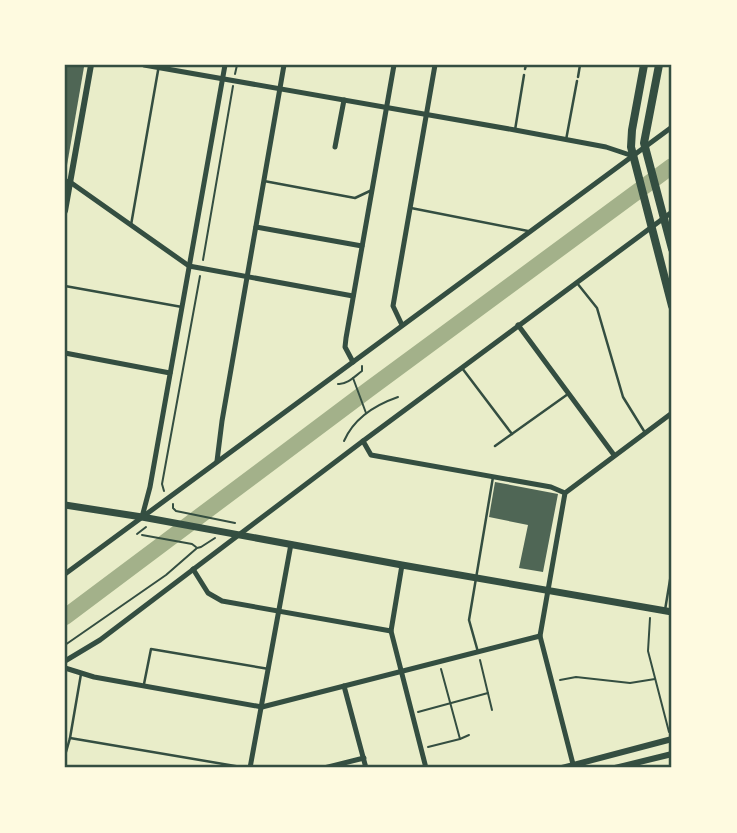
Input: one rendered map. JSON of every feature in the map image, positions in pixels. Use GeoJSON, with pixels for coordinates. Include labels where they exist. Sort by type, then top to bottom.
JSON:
{"type":"FeatureCollection","features":[{"type":"Feature","properties":{"kind":"main road"},"geometry":{"type":"LineString","coordinates":[[644,65],[631,137],[633,156],[672,306]]}},
{"type":"Feature","properties":{"kind":"main road"},"geometry":{"type":"LineString","coordinates":[[659,65],[645,147],[660,199],[669,215],[672,249]]}},
{"type":"Feature","properties":{"kind":"main road"},"geometry":{"type":"LineString","coordinates":[[65,505],[668,611]]}},
{"type":"Feature","properties":{"kind":"street"},"geometry":{"type":"LineString","coordinates":[[65,211],[67,182],[91,65]]}},
{"type":"Feature","properties":{"kind":"street"},"geometry":{"type":"LineString","coordinates":[[144,65],[515,130],[606,147],[633,156]]}},
{"type":"Feature","properties":{"kind":"street"},"geometry":{"type":"LineString","coordinates":[[142,517],[150,487],[225,65]]}},
{"type":"Feature","properties":{"kind":"street"},"geometry":{"type":"LineString","coordinates":[[217,461],[284,65]]}},
{"type":"Feature","properties":{"kind":"street"},"geometry":{"type":"LineString","coordinates":[[353,362],[345,347],[394,65]]}},
{"type":"Feature","properties":{"kind":"street"},"geometry":{"type":"LineString","coordinates":[[402,325],[393,306],[435,65]]}},
{"type":"Feature","properties":{"kind":"street"},"geometry":{"type":"LineString","coordinates":[[335,147],[344,100]]}},
{"type":"Feature","properties":{"kind":"street"},"geometry":{"type":"LineString","coordinates":[[65,574],[672,127]]}},
{"type":"Feature","properties":{"kind":"street"},"geometry":{"type":"LineString","coordinates":[[67,182],[189,266],[353,296]]}},
{"type":"Feature","properties":{"kind":"street"},"geometry":{"type":"LineString","coordinates":[[65,661],[100,640],[669,215]]}},
{"type":"Feature","properties":{"kind":"street"},"geometry":{"type":"LineString","coordinates":[[256,227],[362,246]]}},
{"type":"Feature","properties":{"kind":"street"},"geometry":{"type":"LineString","coordinates":[[518,326],[614,455]]}},
{"type":"Feature","properties":{"kind":"street"},"geometry":{"type":"LineString","coordinates":[[65,353],[170,373]]}},
{"type":"Feature","properties":{"kind":"street"},"geometry":{"type":"LineString","coordinates":[[574,767],[540,636],[565,493],[672,413]]}},
{"type":"Feature","properties":{"kind":"street"},"geometry":{"type":"LineString","coordinates":[[363,441],[371,455],[551,487],[565,493]]}},
{"type":"Feature","properties":{"kind":"street"},"geometry":{"type":"LineString","coordinates":[[249,768],[291,544]]}},
{"type":"Feature","properties":{"kind":"street"},"geometry":{"type":"LineString","coordinates":[[402,565],[391,631],[426,768]]}},
{"type":"Feature","properties":{"kind":"street"},"geometry":{"type":"LineString","coordinates":[[193,569],[208,593],[222,601],[391,631]]}},
{"type":"Feature","properties":{"kind":"street"},"geometry":{"type":"LineString","coordinates":[[65,668],[81,674],[262,706],[540,636]]}},
{"type":"Feature","properties":{"kind":"street"},"geometry":{"type":"LineString","coordinates":[[344,686],[366,768]]}},
{"type":"Feature","properties":{"kind":"street"},"geometry":{"type":"LineString","coordinates":[[562,768],[672,739]]}},
{"type":"Feature","properties":{"kind":"street"},"geometry":{"type":"LineString","coordinates":[[615,768],[672,754]]}},
{"type":"Feature","properties":{"kind":"street"},"geometry":{"type":"LineString","coordinates":[[324,768],[364,758]]}},
{"type":"Feature","properties":{"kind":"lane"},"geometry":{"type":"LineString","coordinates":[[566,140],[580,65]]}},
{"type":"Feature","properties":{"kind":"lane"},"geometry":{"type":"LineString","coordinates":[[131,225],[159,66]]}},
{"type":"Feature","properties":{"kind":"lane"},"geometry":{"type":"LineString","coordinates":[[515,130],[524,75]]}},
{"type":"Feature","properties":{"kind":"lane"},"geometry":{"type":"LineString","coordinates":[[264,181],[355,198],[372,190]]}},
{"type":"Feature","properties":{"kind":"lane"},"geometry":{"type":"LineString","coordinates":[[411,208],[530,231]]}},
{"type":"Feature","properties":{"kind":"lane"},"geometry":{"type":"LineString","coordinates":[[577,283],[597,308],[622,397],[646,433]]}},
{"type":"Feature","properties":{"kind":"lane"},"geometry":{"type":"LineString","coordinates":[[65,286],[182,307]]}},
{"type":"Feature","properties":{"kind":"lane"},"geometry":{"type":"LineString","coordinates":[[462,368],[512,434]]}},
{"type":"Feature","properties":{"kind":"lane"},"geometry":{"type":"LineString","coordinates":[[495,446],[568,394]]}},
{"type":"Feature","properties":{"kind":"lane"},"geometry":{"type":"LineString","coordinates":[[478,652],[469,620],[493,477]]}},
{"type":"Feature","properties":{"kind":"lane"},"geometry":{"type":"LineString","coordinates":[[668,611],[672,568]]}},
{"type":"Feature","properties":{"kind":"lane"},"geometry":{"type":"LineString","coordinates":[[144,686],[152,649],[269,669]]}},
{"type":"Feature","properties":{"kind":"lane"},"geometry":{"type":"LineString","coordinates":[[66,751],[81,674]]}},
{"type":"Feature","properties":{"kind":"lane"},"geometry":{"type":"LineString","coordinates":[[70,738],[249,768]]}},
{"type":"Feature","properties":{"kind":"path"},"geometry":{"type":"LineString","coordinates":[[204,251],[233,89]]}},
{"type":"Feature","properties":{"kind":"path"},"geometry":{"type":"LineString","coordinates":[[162,484],[199,278]]}},
{"type":"Feature","properties":{"kind":"path"},"geometry":{"type":"LineString","coordinates":[[338,384],[353,378],[362,371],[362,366]]}},
{"type":"Feature","properties":{"kind":"path"},"geometry":{"type":"LineString","coordinates":[[353,378],[366,414]]}},
{"type":"Feature","properties":{"kind":"path"},"geometry":{"type":"LineString","coordinates":[[344,441],[349,428],[366,414],[398,397]]}},
{"type":"Feature","properties":{"kind":"path"},"geometry":{"type":"LineString","coordinates":[[173,503],[176,511],[235,523]]}},
{"type":"Feature","properties":{"kind":"path"},"geometry":{"type":"LineString","coordinates":[[65,645],[166,575],[197,548],[192,544],[142,535]]}},
{"type":"Feature","properties":{"kind":"path"},"geometry":{"type":"LineString","coordinates":[[652,608],[648,643],[672,739]]}},
{"type":"Feature","properties":{"kind":"path"},"geometry":{"type":"LineString","coordinates":[[478,652],[492,710]]}},
{"type":"Feature","properties":{"kind":"path"},"geometry":{"type":"LineString","coordinates":[[439,661],[460,739]]}},
{"type":"Feature","properties":{"kind":"path"},"geometry":{"type":"LineString","coordinates":[[552,681],[576,677],[630,683],[656,679]]}},
{"type":"Feature","properties":{"kind":"path"},"geometry":{"type":"LineString","coordinates":[[412,714],[488,693]]}},
{"type":"Feature","properties":{"kind":"path"},"geometry":{"type":"LineString","coordinates":[[421,749],[469,735]]}},
{"type":"Feature","properties":{"kind":"building"},"geometry":{"type":"Polygon","coordinates":[[[65,65],[84,67],[66,171],[65,171],[65,65]]]}},
{"type":"Feature","properties":{"kind":"building"},"geometry":{"type":"Polygon","coordinates":[[[495,482],[558,494],[543,572],[519,568],[528,525],[489,517],[495,482]]]}},
{"type":"Feature","properties":{"kind":"waterway"},"geometry":{"type":"LineString","coordinates":[[65,617],[672,166]]}}]}
